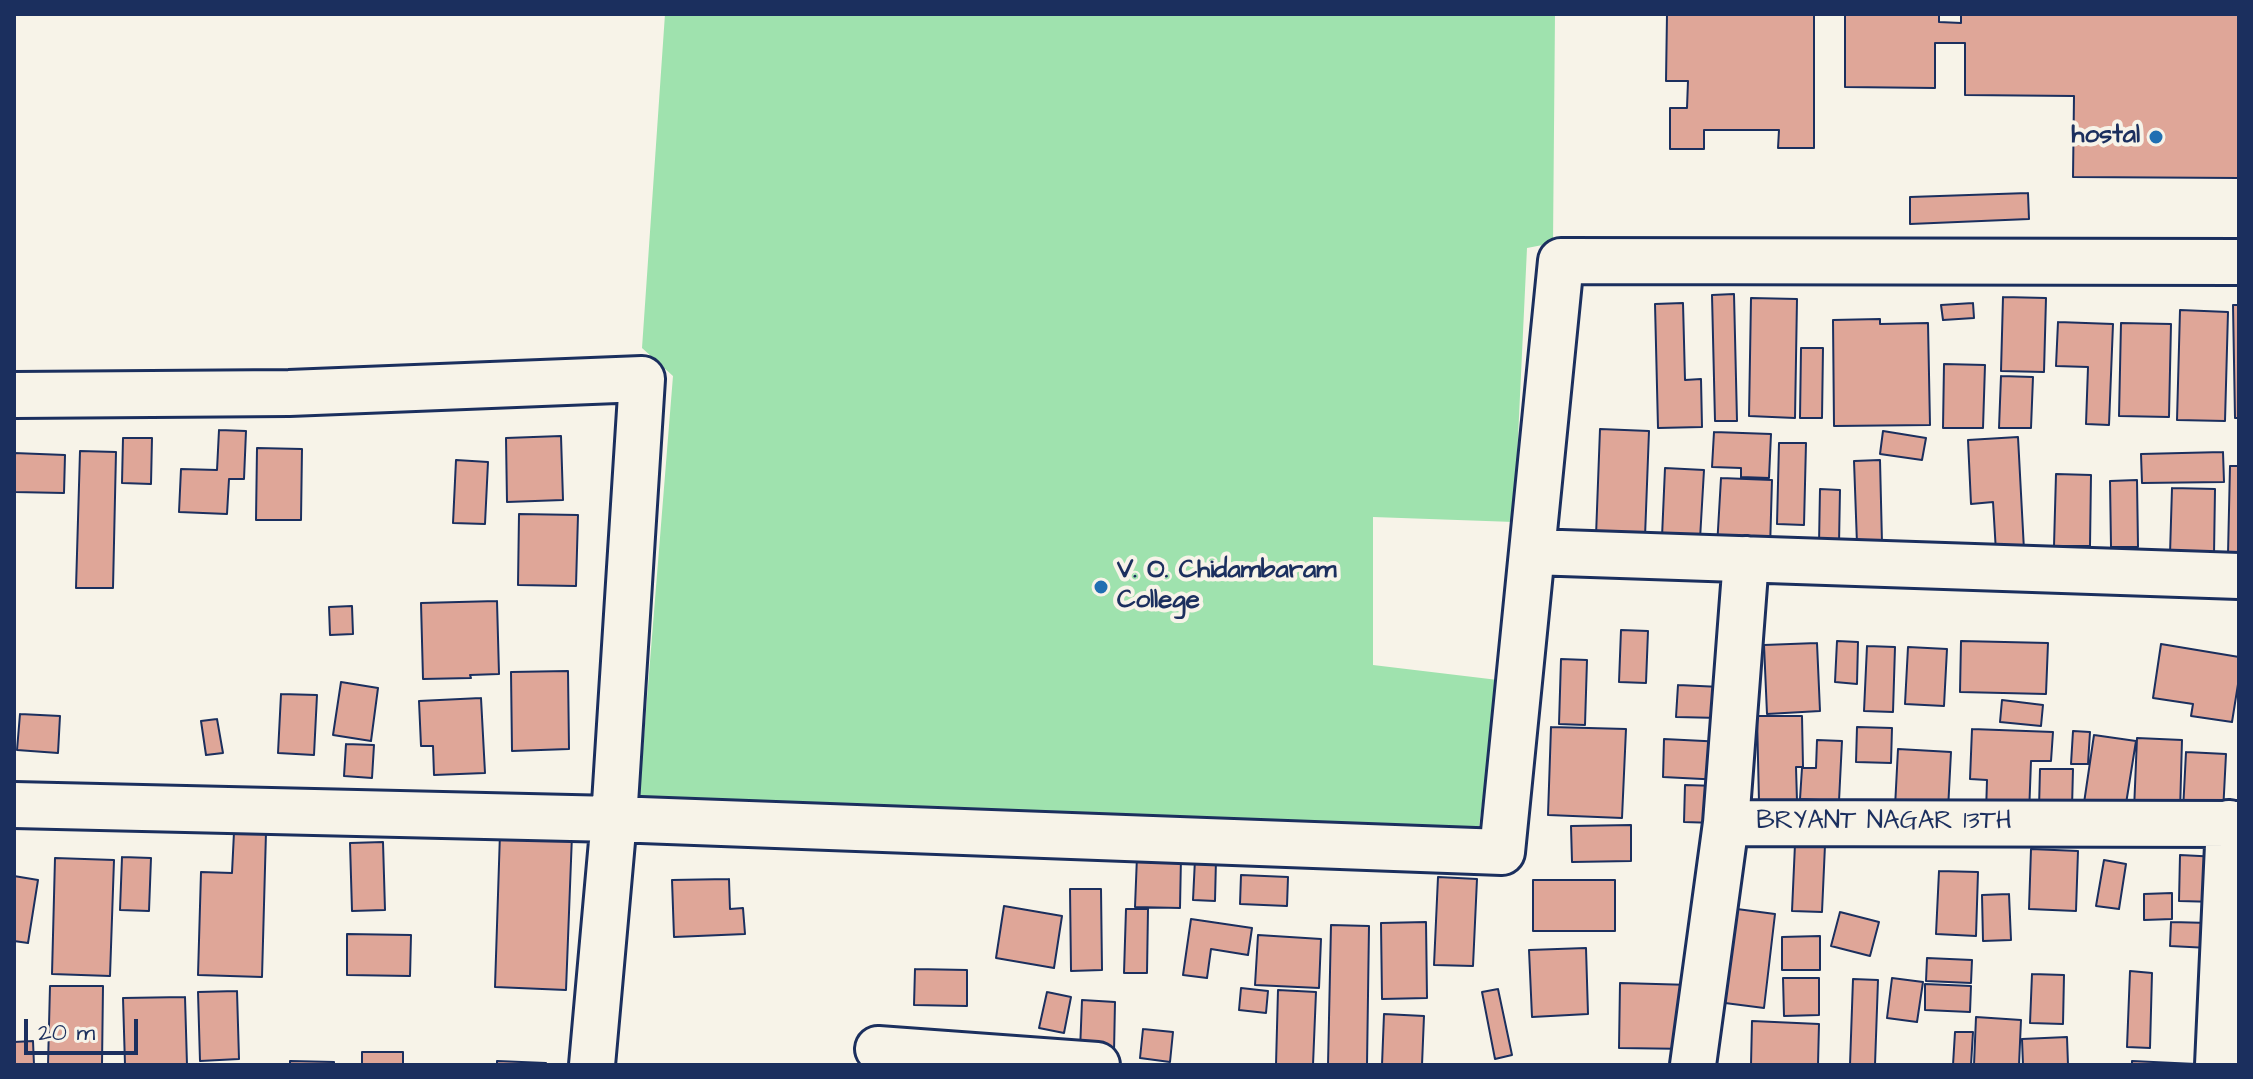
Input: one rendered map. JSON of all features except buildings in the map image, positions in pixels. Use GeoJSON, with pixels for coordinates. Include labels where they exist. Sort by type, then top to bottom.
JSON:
{"type":"FeatureCollection","features":[{"type":"Feature","properties":{"kind":"street"},"geometry":{"type":"LineString","coordinates":[[14,805],[614,819],[1502,852],[1561,261],[2239,262]]}},
{"type":"Feature","properties":{"kind":"street"},"geometry":{"type":"LineString","coordinates":[[14,395],[289,393],[642,379],[614,819],[592,1065]]}},
{"type":"Feature","properties":{"kind":"street"},"geometry":{"type":"LineString","coordinates":[[1532,552],[2239,576]]}},
{"type":"Feature","properties":{"kind":"street"},"geometry":{"type":"LineString","coordinates":[[1726,823],[1746,559]]}},
{"type":"Feature","properties":{"kind":"street","name":"BRYANT NAGAR 13TH"},"geometry":{"type":"LineString","coordinates":[[1693,1065],[1726,823],[2234,824]]}},
{"type":"Feature","properties":{"kind":"street"},"geometry":{"type":"LineString","coordinates":[[2218,1065],[2234,824]]}},
{"type":"Feature","properties":{"kind":"street"},"geometry":{"type":"LineString","coordinates":[[878,1049],[1097,1065]]}},
{"type":"Feature","properties":{"kind":"green space","name":"V. O. Chidambaram College"},"geometry":{"type":"Polygon","coordinates":[[[665,14],[1555,14],[1553,243],[1527,248],[1514,522],[1373,517],[1373,665],[1498,680],[1479,827],[639,798],[673,376],[642,348],[665,14]]]}},
{"type":"Feature","properties":{"kind":"place","name":"hostal"},"geometry":{"type":"Point","coordinates":[2156,137]}},
{"type":"Feature","properties":{"kind":"place","name":"V. O. Chidambaram College"},"geometry":{"type":"Point","coordinates":[1101,587]}}]}
